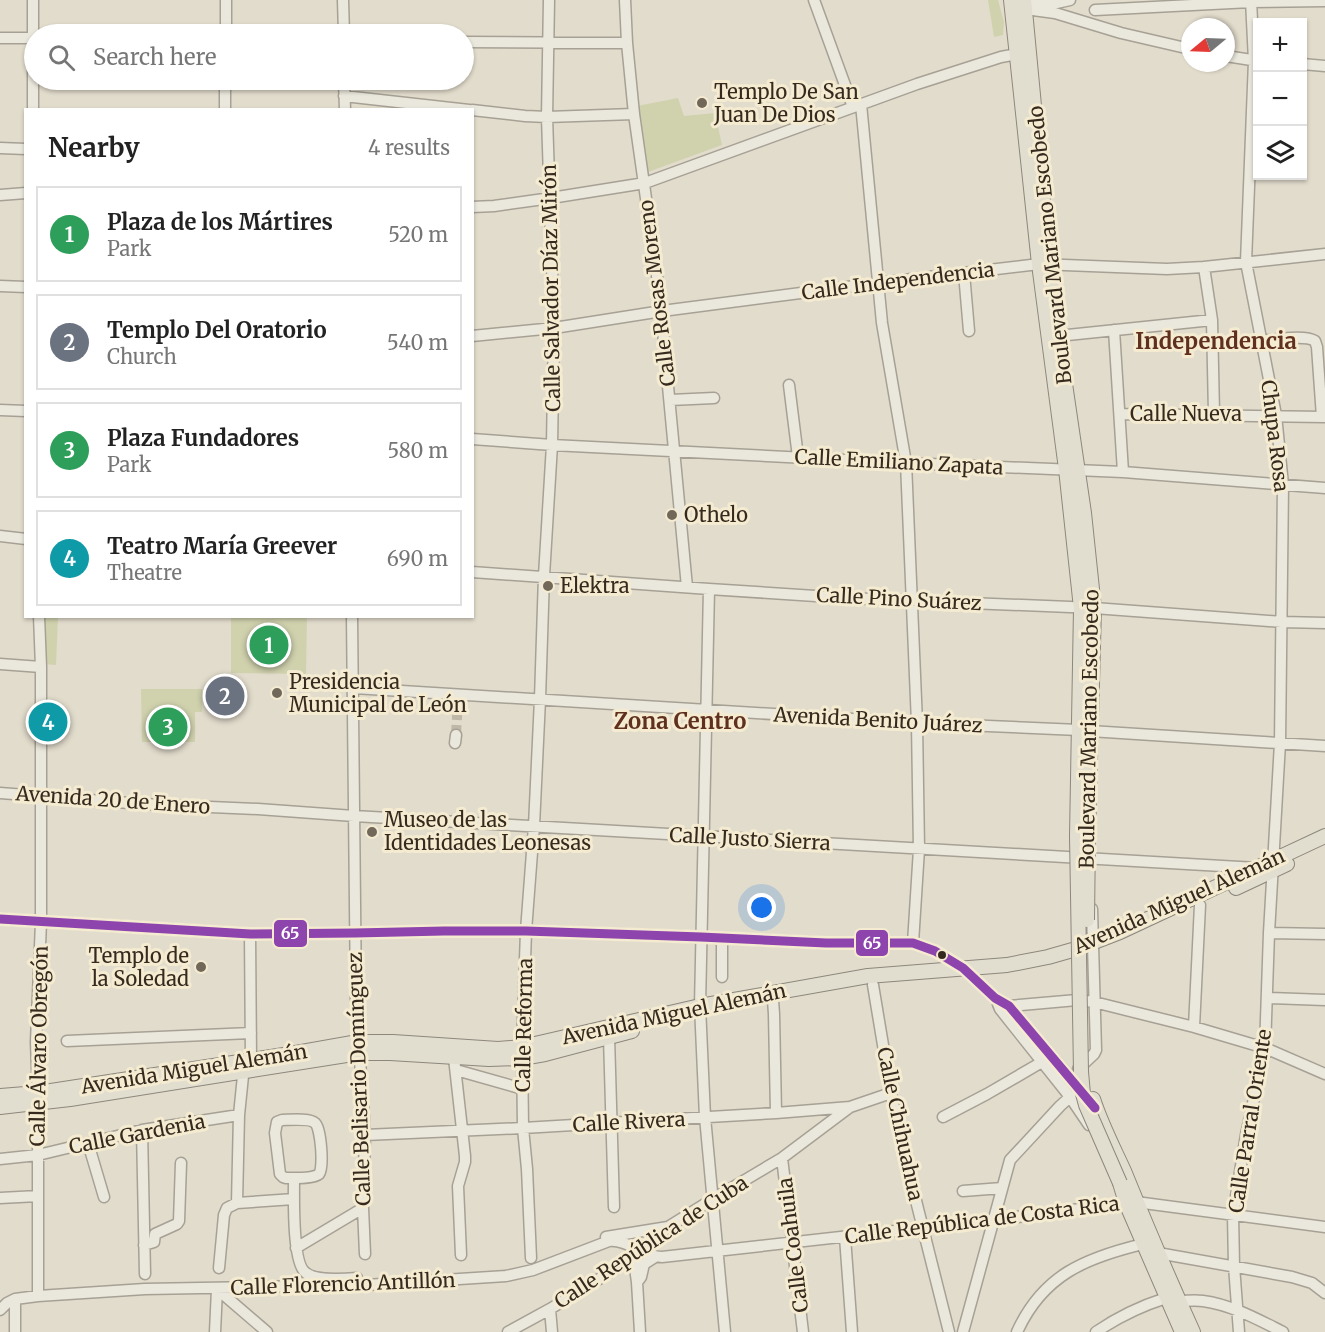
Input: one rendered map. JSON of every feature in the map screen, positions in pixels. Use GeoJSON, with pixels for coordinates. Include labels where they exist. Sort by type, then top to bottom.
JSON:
{"type":"FeatureCollection","features":[{"type":"Feature","properties":{"kind":"main road","name":"Boulevard Mariano Escobedo"},"geometry":{"type":"LineString","coordinates":[[1019,3],[1044,264],[1072,470]]}},
{"type":"Feature","properties":{"kind":"main road","name":"Boulevard Mariano Escobedo"},"geometry":{"type":"LineString","coordinates":[[1044,264],[1058,336],[1088,608],[1083,734],[1081,1072],[1083,1094],[1089,1114],[1120,1183],[1158,1253],[1182,1332]]}},
{"type":"Feature","properties":{"kind":"main road","name":"Avenida Miguel Alemán"},"geometry":{"type":"LineString","coordinates":[[0,1107],[38,1098],[393,1042],[498,1048],[545,1054],[700,1010],[1021,963],[1076,952],[1124,938],[1200,905],[1325,836]]}},
{"type":"Feature","properties":{"kind":"main road","name":"Boulevard Mariano Escobedo"},"geometry":{"type":"LineString","coordinates":[[1082,840],[1089,1067],[1094,1104],[1131,1203],[1143,1244],[1172,1299],[1193,1332]]}},
{"type":"Feature","properties":{"kind":"main road","name":"Avenida Miguel Alemán"},"geometry":{"type":"LineString","coordinates":[[1093,946],[1256,867],[1274,865],[1325,846]]}},
{"type":"Feature","properties":{"kind":"main road"},"geometry":{"type":"LineString","coordinates":[[1230,865],[1233,873],[1231,881]]}},
{"type":"Feature","properties":{"kind":"main road","name":"Avenida Miguel Alemán"},"geometry":{"type":"LineString","coordinates":[[359,1048],[455,1064],[522,1052],[700,1010],[868,976],[967,971]]}},
{"type":"Feature","properties":{"kind":"main road","name":"Avenida Miguel Alemán"},"geometry":{"type":"LineString","coordinates":[[0,1096],[38,1098]]}},
{"type":"Feature","properties":{"kind":"street"},"geometry":{"type":"LineString","coordinates":[[33,0],[34,24]]}},
{"type":"Feature","properties":{"kind":"street"},"geometry":{"type":"LineString","coordinates":[[226,0],[226,24]]}},
{"type":"Feature","properties":{"kind":"street"},"geometry":{"type":"LineString","coordinates":[[343,0],[344,24]]}},
{"type":"Feature","properties":{"kind":"street","name":"Calle Salvador Díaz Mirón"},"geometry":{"type":"LineString","coordinates":[[543,576],[552,445],[554,328],[547,117],[549,0]]}},
{"type":"Feature","properties":{"kind":"street","name":"Calle Rosas Moreno"},"geometry":{"type":"LineString","coordinates":[[625,0],[634,114],[662,311],[687,587]]}},
{"type":"Feature","properties":{"kind":"street"},"geometry":{"type":"LineString","coordinates":[[814,0],[857,106],[885,345],[906,463],[917,723],[919,849],[913,943]]}},
{"type":"Feature","properties":{"kind":"street"},"geometry":{"type":"LineString","coordinates":[[1019,3],[1052,4],[1064,1],[1061,15]]}},
{"type":"Feature","properties":{"kind":"street","name":"Chupa Rosa"},"geometry":{"type":"LineString","coordinates":[[1252,1],[1253,18]]}},
{"type":"Feature","properties":{"kind":"street"},"geometry":{"type":"LineString","coordinates":[[1095,26],[1095,5],[1325,1]]}},
{"type":"Feature","properties":{"kind":"street"},"geometry":{"type":"LineString","coordinates":[[1019,3],[1095,26],[1181,47]]}},
{"type":"Feature","properties":{"kind":"street"},"geometry":{"type":"LineString","coordinates":[[0,38],[24,38]]}},
{"type":"Feature","properties":{"kind":"street"},"geometry":{"type":"LineString","coordinates":[[474,42],[627,44]]}},
{"type":"Feature","properties":{"kind":"street"},"geometry":{"type":"LineString","coordinates":[[474,207],[494,206],[645,183],[917,84],[1001,57],[1023,53]]}},
{"type":"Feature","properties":{"kind":"street"},"geometry":{"type":"LineString","coordinates":[[1235,58],[1253,60]]}},
{"type":"Feature","properties":{"kind":"street"},"geometry":{"type":"LineString","coordinates":[[1307,64],[1325,66]]}},
{"type":"Feature","properties":{"kind":"street","name":"Chupa Rosa"},"geometry":{"type":"LineString","coordinates":[[1255,72],[1246,262],[1276,416],[1283,484],[1282,622]]}},
{"type":"Feature","properties":{"kind":"street"},"geometry":{"type":"LineString","coordinates":[[33,90],[33,108]]}},
{"type":"Feature","properties":{"kind":"street"},"geometry":{"type":"LineString","coordinates":[[225,90],[225,108]]}},
{"type":"Feature","properties":{"kind":"street"},"geometry":{"type":"LineString","coordinates":[[345,90],[345,108]]}},
{"type":"Feature","properties":{"kind":"street"},"geometry":{"type":"LineString","coordinates":[[345,96],[452,108]]}},
{"type":"Feature","properties":{"kind":"street"},"geometry":{"type":"LineString","coordinates":[[474,110],[547,117],[634,114]]}},
{"type":"Feature","properties":{"kind":"street"},"geometry":{"type":"LineString","coordinates":[[0,148],[24,148]]}},
{"type":"Feature","properties":{"kind":"street"},"geometry":{"type":"LineString","coordinates":[[0,195],[24,193]]}},
{"type":"Feature","properties":{"kind":"street","name":"Calle Independencia"},"geometry":{"type":"LineString","coordinates":[[474,336],[554,328],[662,311],[1044,264],[1137,269],[1204,267],[1325,254]]}},
{"type":"Feature","properties":{"kind":"street"},"geometry":{"type":"LineString","coordinates":[[1204,267],[1212,320],[1214,414]]}},
{"type":"Feature","properties":{"kind":"street"},"geometry":{"type":"LineString","coordinates":[[964,273],[969,331]]}},
{"type":"Feature","properties":{"kind":"street"},"geometry":{"type":"LineString","coordinates":[[0,286],[24,287]]}},
{"type":"Feature","properties":{"kind":"street"},"geometry":{"type":"LineString","coordinates":[[1058,336],[1212,320]]}},
{"type":"Feature","properties":{"kind":"street"},"geometry":{"type":"LineString","coordinates":[[1114,330],[1123,472]]}},
{"type":"Feature","properties":{"kind":"street"},"geometry":{"type":"LineString","coordinates":[[1261,341],[1310,338],[1315,341],[1324,417]]}},
{"type":"Feature","properties":{"kind":"street"},"geometry":{"type":"LineString","coordinates":[[789,385],[798,457]]}},
{"type":"Feature","properties":{"kind":"street"},"geometry":{"type":"LineString","coordinates":[[670,400],[714,398]]}},
{"type":"Feature","properties":{"kind":"street"},"geometry":{"type":"LineString","coordinates":[[0,410],[24,411]]}},
{"type":"Feature","properties":{"kind":"street","name":"Calle Nueva"},"geometry":{"type":"LineString","coordinates":[[1120,414],[1324,417]]}},
{"type":"Feature","properties":{"kind":"street","name":"Calle Emiliano Zapata"},"geometry":{"type":"LineString","coordinates":[[474,439],[906,463],[1123,472],[1325,488]]}},
{"type":"Feature","properties":{"kind":"street"},"geometry":{"type":"LineString","coordinates":[[0,536],[24,539]]}},
{"type":"Feature","properties":{"kind":"street","name":"Calle Pino Suárez"},"geometry":{"type":"LineString","coordinates":[[474,572],[846,598],[1088,608],[1325,623]]}},
{"type":"Feature","properties":{"kind":"street","name":"Calle Reforma"},"geometry":{"type":"LineString","coordinates":[[531,1258],[523,1128],[522,1052],[526,931],[540,699],[543,576]]}},
{"type":"Feature","properties":{"kind":"street"},"geometry":{"type":"LineString","coordinates":[[709,589],[700,1010],[705,1117],[725,1332]]}},
{"type":"Feature","properties":{"kind":"street","name":"Calle Álvaro Obregón"},"geometry":{"type":"LineString","coordinates":[[38,1296],[36,1042],[41,922],[39,618]]}},
{"type":"Feature","properties":{"kind":"street","name":"Calle Belisario Domínguez"},"geometry":{"type":"LineString","coordinates":[[352,618],[355,933],[364,1135],[365,1254]]}},
{"type":"Feature","properties":{"kind":"street","name":"Calle Parral Oriente"},"geometry":{"type":"LineString","coordinates":[[1239,1332],[1233,1215],[1246,1135],[1265,1048],[1280,743],[1282,622]]}},
{"type":"Feature","properties":{"kind":"street"},"geometry":{"type":"LineString","coordinates":[[0,664],[41,667]]}},
{"type":"Feature","properties":{"kind":"street","name":"Avenida Benito Juárez"},"geometry":{"type":"LineString","coordinates":[[354,688],[458,697],[540,699],[1083,734],[1325,746]]}},
{"type":"Feature","properties":{"kind":"street","name":"Avenida 20 de Enero"},"geometry":{"type":"LineString","coordinates":[[0,793],[227,808]]}},
{"type":"Feature","properties":{"kind":"street","name":"Calle Justo Sierra"},"geometry":{"type":"LineString","coordinates":[[227,808],[1256,867]]}},
{"type":"Feature","properties":{"kind":"street"},"geometry":{"type":"LineString","coordinates":[[1062,1068],[1071,1065],[1077,1055],[1074,856],[1082,840]]}},
{"type":"Feature","properties":{"kind":"street"},"geometry":{"type":"LineString","coordinates":[[1071,1078],[1096,1050],[1092,858],[1082,840]]}},
{"type":"Feature","properties":{"kind":"street"},"geometry":{"type":"LineString","coordinates":[[1194,1027],[1200,905]]}},
{"type":"Feature","properties":{"kind":"street"},"geometry":{"type":"LineString","coordinates":[[0,919],[250,934],[526,931],[826,943],[913,943],[935,951],[967,971],[1005,1007],[1094,1104]]}},
{"type":"Feature","properties":{"kind":"street"},"geometry":{"type":"LineString","coordinates":[[1269,933],[1325,934]]}},
{"type":"Feature","properties":{"kind":"street"},"geometry":{"type":"LineString","coordinates":[[237,1203],[239,1115],[251,1033],[250,934]]}},
{"type":"Feature","properties":{"kind":"street"},"geometry":{"type":"LineString","coordinates":[[722,938],[722,977]]}},
{"type":"Feature","properties":{"kind":"street","name":"Calle Chihuahua"},"geometry":{"type":"LineString","coordinates":[[873,985],[902,1144],[949,1332]]}},
{"type":"Feature","properties":{"kind":"street"},"geometry":{"type":"LineString","coordinates":[[1267,998],[1325,1000]]}},
{"type":"Feature","properties":{"kind":"street"},"geometry":{"type":"LineString","coordinates":[[773,1000],[776,1113]]}},
{"type":"Feature","properties":{"kind":"street"},"geometry":{"type":"LineString","coordinates":[[1005,1007],[1077,1000],[1094,1002],[1194,1027],[1265,1048],[1325,1074]]}},
{"type":"Feature","properties":{"kind":"street"},"geometry":{"type":"LineString","coordinates":[[1005,1007],[1042,1062],[1081,1111],[1095,1136],[1116,1185],[1131,1203]]}},
{"type":"Feature","properties":{"kind":"street"},"geometry":{"type":"LineString","coordinates":[[67,1041],[251,1033]]}},
{"type":"Feature","properties":{"kind":"street"},"geometry":{"type":"LineString","coordinates":[[609,1037],[614,1207]]}},
{"type":"Feature","properties":{"kind":"street"},"geometry":{"type":"LineString","coordinates":[[943,1117],[1042,1062]]}},
{"type":"Feature","properties":{"kind":"street"},"geometry":{"type":"LineString","coordinates":[[461,1255],[458,1186],[465,1162],[455,1064],[523,1089]]}},
{"type":"Feature","properties":{"kind":"street","name":"Calle Rivera"},"geometry":{"type":"LineString","coordinates":[[364,1135],[776,1113],[850,1107],[891,1093]]}},
{"type":"Feature","properties":{"kind":"street"},"geometry":{"type":"LineString","coordinates":[[963,1332],[1010,1160],[1070,1097],[1081,1097],[1094,1104]]}},
{"type":"Feature","properties":{"kind":"street","name":"Calle República de Cuba"},"geometry":{"type":"LineString","coordinates":[[507,1332],[622,1265],[668,1227],[782,1158],[850,1107]]}},
{"type":"Feature","properties":{"kind":"street","name":"Calle Gardenia"},"geometry":{"type":"LineString","coordinates":[[0,1159],[38,1155],[142,1130],[239,1115]]}},
{"type":"Feature","properties":{"kind":"street"},"geometry":{"type":"LineString","coordinates":[[282,1120],[312,1121],[318,1127],[320,1134],[321,1169],[317,1176],[294,1178],[283,1177],[280,1174],[276,1124],[282,1120]]}},
{"type":"Feature","properties":{"kind":"street"},"geometry":{"type":"LineString","coordinates":[[142,1130],[145,1274]]}},
{"type":"Feature","properties":{"kind":"street"},"geometry":{"type":"LineString","coordinates":[[88,1143],[104,1197]]}},
{"type":"Feature","properties":{"kind":"street","name":"Calle Coahuila"},"geometry":{"type":"LineString","coordinates":[[782,1158],[803,1332]]}},
{"type":"Feature","properties":{"kind":"street"},"geometry":{"type":"LineString","coordinates":[[144,1245],[154,1242],[155,1234],[179,1223],[181,1162]]}},
{"type":"Feature","properties":{"kind":"street"},"geometry":{"type":"LineString","coordinates":[[294,1178],[296,1248],[363,1208]]}},
{"type":"Feature","properties":{"kind":"street"},"geometry":{"type":"LineString","coordinates":[[963,1191],[1002,1188]]}},
{"type":"Feature","properties":{"kind":"street"},"geometry":{"type":"LineString","coordinates":[[0,1198],[38,1197]]}},
{"type":"Feature","properties":{"kind":"street"},"geometry":{"type":"LineString","coordinates":[[219,1268],[225,1211],[231,1205],[294,1199]]}},
{"type":"Feature","properties":{"kind":"street","name":"Calle República de Costa Rica"},"geometry":{"type":"LineString","coordinates":[[639,1252],[655,1257],[1131,1203],[1325,1227]]}},
{"type":"Feature","properties":{"kind":"street","name":"Calle Florencio Antillón"},"geometry":{"type":"LineString","coordinates":[[296,1248],[300,1268],[309,1275],[331,1278],[365,1278],[522,1268],[609,1236],[668,1227]]}},
{"type":"Feature","properties":{"kind":"street"},"geometry":{"type":"LineString","coordinates":[[844,1237],[852,1332]]}},
{"type":"Feature","properties":{"kind":"street","name":"Calle Florencio Antillón"},"geometry":{"type":"LineString","coordinates":[[15,1299],[145,1289],[366,1286],[506,1276],[532,1270],[609,1241],[622,1242],[639,1252]]}},
{"type":"Feature","properties":{"kind":"street"},"geometry":{"type":"LineString","coordinates":[[1017,1332],[1029,1310],[1057,1278],[1094,1259],[1143,1244]]}},
{"type":"Feature","properties":{"kind":"street"},"geometry":{"type":"LineString","coordinates":[[639,1252],[635,1268],[640,1332]]}},
{"type":"Feature","properties":{"kind":"street"},"geometry":{"type":"LineString","coordinates":[[1158,1253],[1304,1280],[1325,1293]]}},
{"type":"Feature","properties":{"kind":"street"},"geometry":{"type":"LineString","coordinates":[[637,1282],[641,1277],[644,1264],[655,1257]]}},
{"type":"Feature","properties":{"kind":"street"},"geometry":{"type":"LineString","coordinates":[[215,1332],[217,1289]]}},
{"type":"Feature","properties":{"kind":"street"},"geometry":{"type":"LineString","coordinates":[[217,1289],[267,1332]]}},
{"type":"Feature","properties":{"kind":"street"},"geometry":{"type":"LineString","coordinates":[[1,1308],[15,1299]]}},
{"type":"Feature","properties":{"kind":"street"},"geometry":{"type":"LineString","coordinates":[[15,1299],[15,1332]]}},
{"type":"Feature","properties":{"kind":"street"},"geometry":{"type":"LineString","coordinates":[[1096,1332],[1144,1305],[1172,1299],[1201,1301],[1238,1310],[1282,1332]]}},
{"type":"Feature","properties":{"kind":"street"},"geometry":{"type":"LineString","coordinates":[[550,1309],[552,1332]]}},
{"type":"Feature","properties":{"kind":"green space"},"geometry":{"type":"Polygon","coordinates":[[[988,0],[998,0],[1004,22],[1003,35],[994,37],[988,0]]]}},
{"type":"Feature","properties":{"kind":"green space"},"geometry":{"type":"Polygon","coordinates":[[[678,98],[684,116],[715,113],[722,145],[648,172],[637,106],[678,98]]]}},
{"type":"Feature","properties":{"kind":"green space"},"geometry":{"type":"Polygon","coordinates":[[[42,618],[58,618],[56,665],[42,664],[42,618]]]}},
{"type":"Feature","properties":{"kind":"green space"},"geometry":{"type":"Polygon","coordinates":[[[231,618],[307,618],[306,674],[231,673],[231,618]]]}},
{"type":"Feature","properties":{"kind":"green space"},"geometry":{"type":"Polygon","coordinates":[[[141,689],[202,689],[202,712],[195,712],[195,742],[142,742],[141,689]]]}},
{"type":"Feature","properties":{"kind":"tunnel"},"geometry":{"type":"LineString","coordinates":[[456,735],[458,700]]}},
{"type":"Feature","properties":{"kind":"transit line","name":"65"},"geometry":{"type":"LineString","coordinates":[[0,919],[250,934],[526,931],[826,943],[913,943],[935,951],[963,968],[995,998],[1009,1006],[1095,1108]]}},
{"type":"Feature","properties":{"kind":"place","name":"Templo De San Juan De Dios"},"geometry":{"type":"Point","coordinates":[702,103]}},
{"type":"Feature","properties":{"kind":"place","name":"Othelo"},"geometry":{"type":"Point","coordinates":[672,515]}},
{"type":"Feature","properties":{"kind":"place","name":"Elektra"},"geometry":{"type":"Point","coordinates":[548,586]}},
{"type":"Feature","properties":{"kind":"place","name":"Plaza de los Mártires"},"geometry":{"type":"Point","coordinates":[269,645]}},
{"type":"Feature","properties":{"kind":"place","name":"Presidencia Municipal de León"},"geometry":{"type":"Point","coordinates":[277,693]}},
{"type":"Feature","properties":{"kind":"place","name":"Templo Del Oratorio"},"geometry":{"type":"Point","coordinates":[225,696]}},
{"type":"Feature","properties":{"kind":"place","name":"Teatro María Greever"},"geometry":{"type":"Point","coordinates":[48,722]}},
{"type":"Feature","properties":{"kind":"place","name":"Plaza Fundadores"},"geometry":{"type":"Point","coordinates":[168,727]}},
{"type":"Feature","properties":{"kind":"place","name":"Museo de las Identidades Leonesas"},"geometry":{"type":"Point","coordinates":[372,832]}},
{"type":"Feature","properties":{"kind":"place","name":"Templo de la Soledad"},"geometry":{"type":"Point","coordinates":[201,967]}},
{"type":"Feature","properties":{"kind":"district","name":"Independencia"},"geometry":{"type":"Point","coordinates":[1216,341]}},
{"type":"Feature","properties":{"kind":"district","name":"Zona Centro"},"geometry":{"type":"Point","coordinates":[680,721]}}]}
